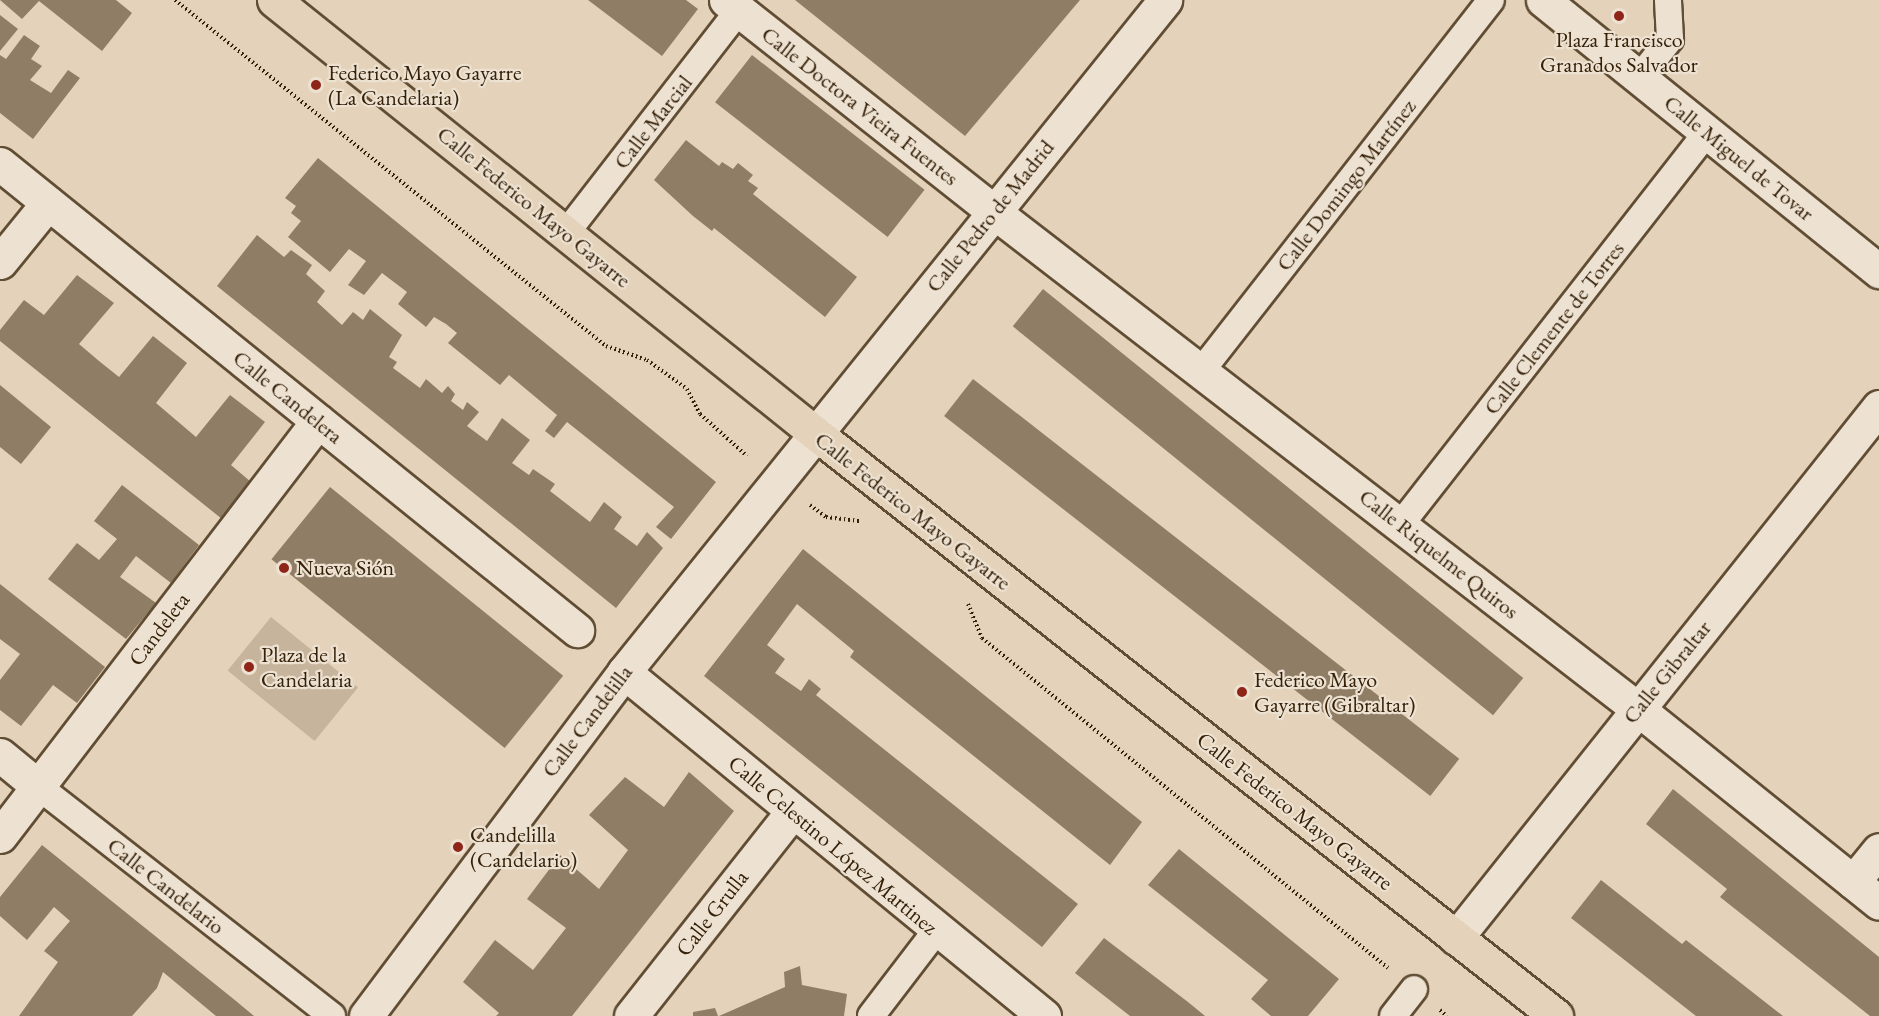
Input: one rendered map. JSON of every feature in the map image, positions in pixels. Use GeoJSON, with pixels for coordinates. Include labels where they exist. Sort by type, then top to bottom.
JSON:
{"type":"FeatureCollection","features":[{"type":"Feature","properties":{"kind":"main road","name":"Calle Federico Mayo Gayarre"},"geometry":{"type":"LineString","coordinates":[[274,0],[815,433],[1556,1016]]}},
{"type":"Feature","properties":{"kind":"street","name":"Calle Pedro de Madrid"},"geometry":{"type":"LineString","coordinates":[[815,433],[1165,0]]}},
{"type":"Feature","properties":{"kind":"street","name":"Calle Domingo Martínez"},"geometry":{"type":"LineString","coordinates":[[1202,370],[1491,0]]}},
{"type":"Feature","properties":{"kind":"street","name":"Calle Miguel de Tovar"},"geometry":{"type":"LineString","coordinates":[[1543,0],[1879,271]]}},
{"type":"Feature","properties":{"kind":"street"},"geometry":{"type":"LineString","coordinates":[[1639,78],[1670,39],[1668,0]]}},
{"type":"Feature","properties":{"kind":"street","name":"Calle Marcial"},"geometry":{"type":"LineString","coordinates":[[566,233],[733,5]]}},
{"type":"Feature","properties":{"kind":"street","name":"Calle Doctora Vieira Fuentes"},"geometry":{"type":"LineString","coordinates":[[733,5],[994,212]]}},
{"type":"Feature","properties":{"kind":"street","name":"Calle Clemente de Torres"},"geometry":{"type":"LineString","coordinates":[[1401,524],[1707,132]]}},
{"type":"Feature","properties":{"kind":"street","name":"Calle Candelera"},"geometry":{"type":"LineString","coordinates":[[0,164],[577,630]]}},
{"type":"Feature","properties":{"kind":"street"},"geometry":{"type":"LineString","coordinates":[[0,262],[48,203]]}},
{"type":"Feature","properties":{"kind":"street","name":"Calle Riquelme Quiros"},"geometry":{"type":"LineString","coordinates":[[994,212],[1202,370],[1638,709],[1879,903]]}},
{"type":"Feature","properties":{"kind":"street","name":"Calle Gibraltar"},"geometry":{"type":"LineString","coordinates":[[1456,938],[1879,407]]}},
{"type":"Feature","properties":{"kind":"street","name":"Candeleta"},"geometry":{"type":"LineString","coordinates":[[0,836],[318,421]]}},
{"type":"Feature","properties":{"kind":"street","name":"Calle Candelilla"},"geometry":{"type":"LineString","coordinates":[[366,1016],[624,672],[815,433]]}},
{"type":"Feature","properties":{"kind":"street","name":"Calle Celestino López Martinez"},"geometry":{"type":"LineString","coordinates":[[624,672],[936,931],[1044,1016]]}},
{"type":"Feature","properties":{"kind":"street","name":"Calle Candelario"},"geometry":{"type":"LineString","coordinates":[[0,755],[332,1016]]}},
{"type":"Feature","properties":{"kind":"street","name":"Calle Grulla"},"geometry":{"type":"LineString","coordinates":[[632,1016],[794,811]]}},
{"type":"Feature","properties":{"kind":"street"},"geometry":{"type":"LineString","coordinates":[[1853,882],[1879,850]]}},
{"type":"Feature","properties":{"kind":"street"},"geometry":{"type":"LineString","coordinates":[[871,1016],[936,931]]}},
{"type":"Feature","properties":{"kind":"street"},"geometry":{"type":"LineString","coordinates":[[1393,1016],[1414,989]]}},
{"type":"Feature","properties":{"kind":"path"},"geometry":{"type":"LineString","coordinates":[[175,0],[606,346],[647,360],[687,389],[700,414],[754,461]]}},
{"type":"Feature","properties":{"kind":"path"},"geometry":{"type":"LineString","coordinates":[[801,498],[826,517],[873,522]]}},
{"type":"Feature","properties":{"kind":"path"},"geometry":{"type":"LineString","coordinates":[[967,601],[982,638],[1447,1016]]}},
{"type":"Feature","properties":{"kind":"shaded area"},"geometry":{"type":"Polygon","coordinates":[[[271,617],[358,687],[315,741],[228,671],[271,617]]]}},
{"type":"Feature","properties":{"kind":"building"},"geometry":{"type":"Polygon","coordinates":[[[0,0],[116,0],[132,13],[102,51],[39,1],[22,19],[0,0]]]}},
{"type":"Feature","properties":{"kind":"building"},"geometry":{"type":"Polygon","coordinates":[[[588,0],[686,0],[698,9],[662,56],[588,0]]]}},
{"type":"Feature","properties":{"kind":"building"},"geometry":{"type":"Polygon","coordinates":[[[795,0],[1080,0],[965,136],[795,0]]]}},
{"type":"Feature","properties":{"kind":"building"},"geometry":{"type":"Polygon","coordinates":[[[0,15],[18,29],[0,51],[0,15]]]}},
{"type":"Feature","properties":{"kind":"building"},"geometry":{"type":"Polygon","coordinates":[[[24,35],[40,46],[31,59],[42,66],[30,80],[51,93],[68,70],[80,78],[33,139],[0,113],[0,55],[6,59],[24,35]]]}},
{"type":"Feature","properties":{"kind":"building"},"geometry":{"type":"Polygon","coordinates":[[[752,55],[925,190],[888,237],[715,102],[752,55]]]}},
{"type":"Feature","properties":{"kind":"building"},"geometry":{"type":"Polygon","coordinates":[[[686,140],[719,166],[722,162],[733,169],[738,163],[753,175],[748,181],[758,188],[753,194],[857,277],[825,317],[714,228],[712,231],[693,216],[654,180],[686,140]]]}},
{"type":"Feature","properties":{"kind":"building"},"geometry":{"type":"Polygon","coordinates":[[[318,158],[716,482],[671,539],[656,527],[674,507],[567,422],[554,438],[545,431],[557,415],[509,375],[500,385],[448,343],[457,333],[446,324],[434,317],[426,327],[398,304],[407,292],[382,273],[364,295],[348,285],[366,261],[349,249],[330,272],[288,237],[301,221],[291,213],[296,206],[285,198],[318,158]]]}},
{"type":"Feature","properties":{"kind":"building"},"geometry":{"type":"Polygon","coordinates":[[[257,235],[284,257],[291,250],[312,265],[306,274],[325,291],[317,302],[342,325],[353,312],[363,320],[370,309],[402,335],[389,357],[397,362],[393,368],[420,388],[426,379],[442,393],[448,386],[455,394],[451,401],[463,410],[467,402],[479,412],[467,426],[487,441],[502,418],[530,440],[512,463],[529,475],[533,469],[555,484],[550,491],[590,522],[604,502],[622,517],[614,529],[637,546],[647,532],[663,548],[616,608],[217,286],[257,235]]]}},
{"type":"Feature","properties":{"kind":"building"},"geometry":{"type":"Polygon","coordinates":[[[77,275],[114,303],[79,344],[119,377],[153,336],[187,363],[156,403],[196,437],[230,395],[265,422],[231,465],[251,482],[222,519],[0,341],[0,330],[24,300],[44,315],[77,275]]]}},
{"type":"Feature","properties":{"kind":"building"},"geometry":{"type":"Polygon","coordinates":[[[1043,289],[1523,678],[1493,715],[1013,326],[1043,289]]]}},
{"type":"Feature","properties":{"kind":"building"},"geometry":{"type":"Polygon","coordinates":[[[973,379],[1459,759],[1430,796],[944,416],[973,379]]]}},
{"type":"Feature","properties":{"kind":"building"},"geometry":{"type":"Polygon","coordinates":[[[0,385],[51,427],[21,464],[0,447],[0,385]]]}},
{"type":"Feature","properties":{"kind":"building"},"geometry":{"type":"Polygon","coordinates":[[[122,485],[199,545],[171,583],[136,556],[120,577],[156,603],[126,639],[48,579],[77,543],[99,560],[117,539],[94,521],[122,485]]]}},
{"type":"Feature","properties":{"kind":"building"},"geometry":{"type":"Polygon","coordinates":[[[330,487],[563,676],[505,748],[271,559],[330,487]]]}},
{"type":"Feature","properties":{"kind":"building"},"geometry":{"type":"Polygon","coordinates":[[[803,549],[1142,822],[1110,865],[850,657],[854,651],[797,604],[767,645],[785,659],[775,673],[801,691],[809,679],[821,689],[816,695],[1078,904],[1042,947],[704,676],[803,549]]]}},
{"type":"Feature","properties":{"kind":"building"},"geometry":{"type":"Polygon","coordinates":[[[0,584],[105,667],[77,703],[53,685],[21,726],[0,710],[0,680],[20,654],[0,639],[0,584]]]}},
{"type":"Feature","properties":{"kind":"building"},"geometry":{"type":"Polygon","coordinates":[[[689,772],[734,811],[572,1016],[496,1016],[499,1013],[463,982],[495,940],[533,970],[566,928],[527,899],[560,855],[599,889],[628,850],[589,815],[625,777],[664,807],[689,772]]]}},
{"type":"Feature","properties":{"kind":"building"},"geometry":{"type":"Polygon","coordinates":[[[1673,789],[1879,957],[1879,1016],[1870,1016],[1720,897],[1727,889],[1646,824],[1673,789]]]}},
{"type":"Feature","properties":{"kind":"building"},"geometry":{"type":"Polygon","coordinates":[[[42,845],[254,1016],[216,1016],[163,972],[157,988],[132,1016],[19,1016],[58,962],[44,951],[70,921],[54,907],[27,940],[0,916],[0,897],[42,845]]]}},
{"type":"Feature","properties":{"kind":"building"},"geometry":{"type":"Polygon","coordinates":[[[1179,849],[1339,979],[1308,1016],[1271,1016],[1251,999],[1268,980],[1148,885],[1179,849]]]}},
{"type":"Feature","properties":{"kind":"building"},"geometry":{"type":"Polygon","coordinates":[[[1601,880],[1682,944],[1686,940],[1783,1016],[1696,1016],[1571,918],[1601,880]]]}},
{"type":"Feature","properties":{"kind":"building"},"geometry":{"type":"Polygon","coordinates":[[[1104,938],[1205,1016],[1130,1016],[1075,973],[1104,938]]]}},
{"type":"Feature","properties":{"kind":"building"},"geometry":{"type":"Polygon","coordinates":[[[800,966],[802,985],[847,994],[844,1016],[719,1016],[785,987],[784,972],[800,966]]]}},
{"type":"Feature","properties":{"kind":"building"},"geometry":{"type":"Polygon","coordinates":[[[715,1008],[718,1016],[693,1016],[693,1012],[715,1008]]]}},
{"type":"Feature","properties":{"kind":"place","name":"Plaza Francisco Granados Salvador"},"geometry":{"type":"Point","coordinates":[1619,16]}},
{"type":"Feature","properties":{"kind":"place","name":"Federico Mayo Gayarre (La Candelaria)"},"geometry":{"type":"Point","coordinates":[316,85]}},
{"type":"Feature","properties":{"kind":"place","name":"Nueva Sión"},"geometry":{"type":"Point","coordinates":[284,568]}},
{"type":"Feature","properties":{"kind":"place","name":"Plaza de la Candelaria"},"geometry":{"type":"Point","coordinates":[249,667]}},
{"type":"Feature","properties":{"kind":"place","name":"Federico Mayo Gayarre (Gibraltar)"},"geometry":{"type":"Point","coordinates":[1242,692]}},
{"type":"Feature","properties":{"kind":"place","name":"Candelilla (Candelario)"},"geometry":{"type":"Point","coordinates":[458,847]}}]}
